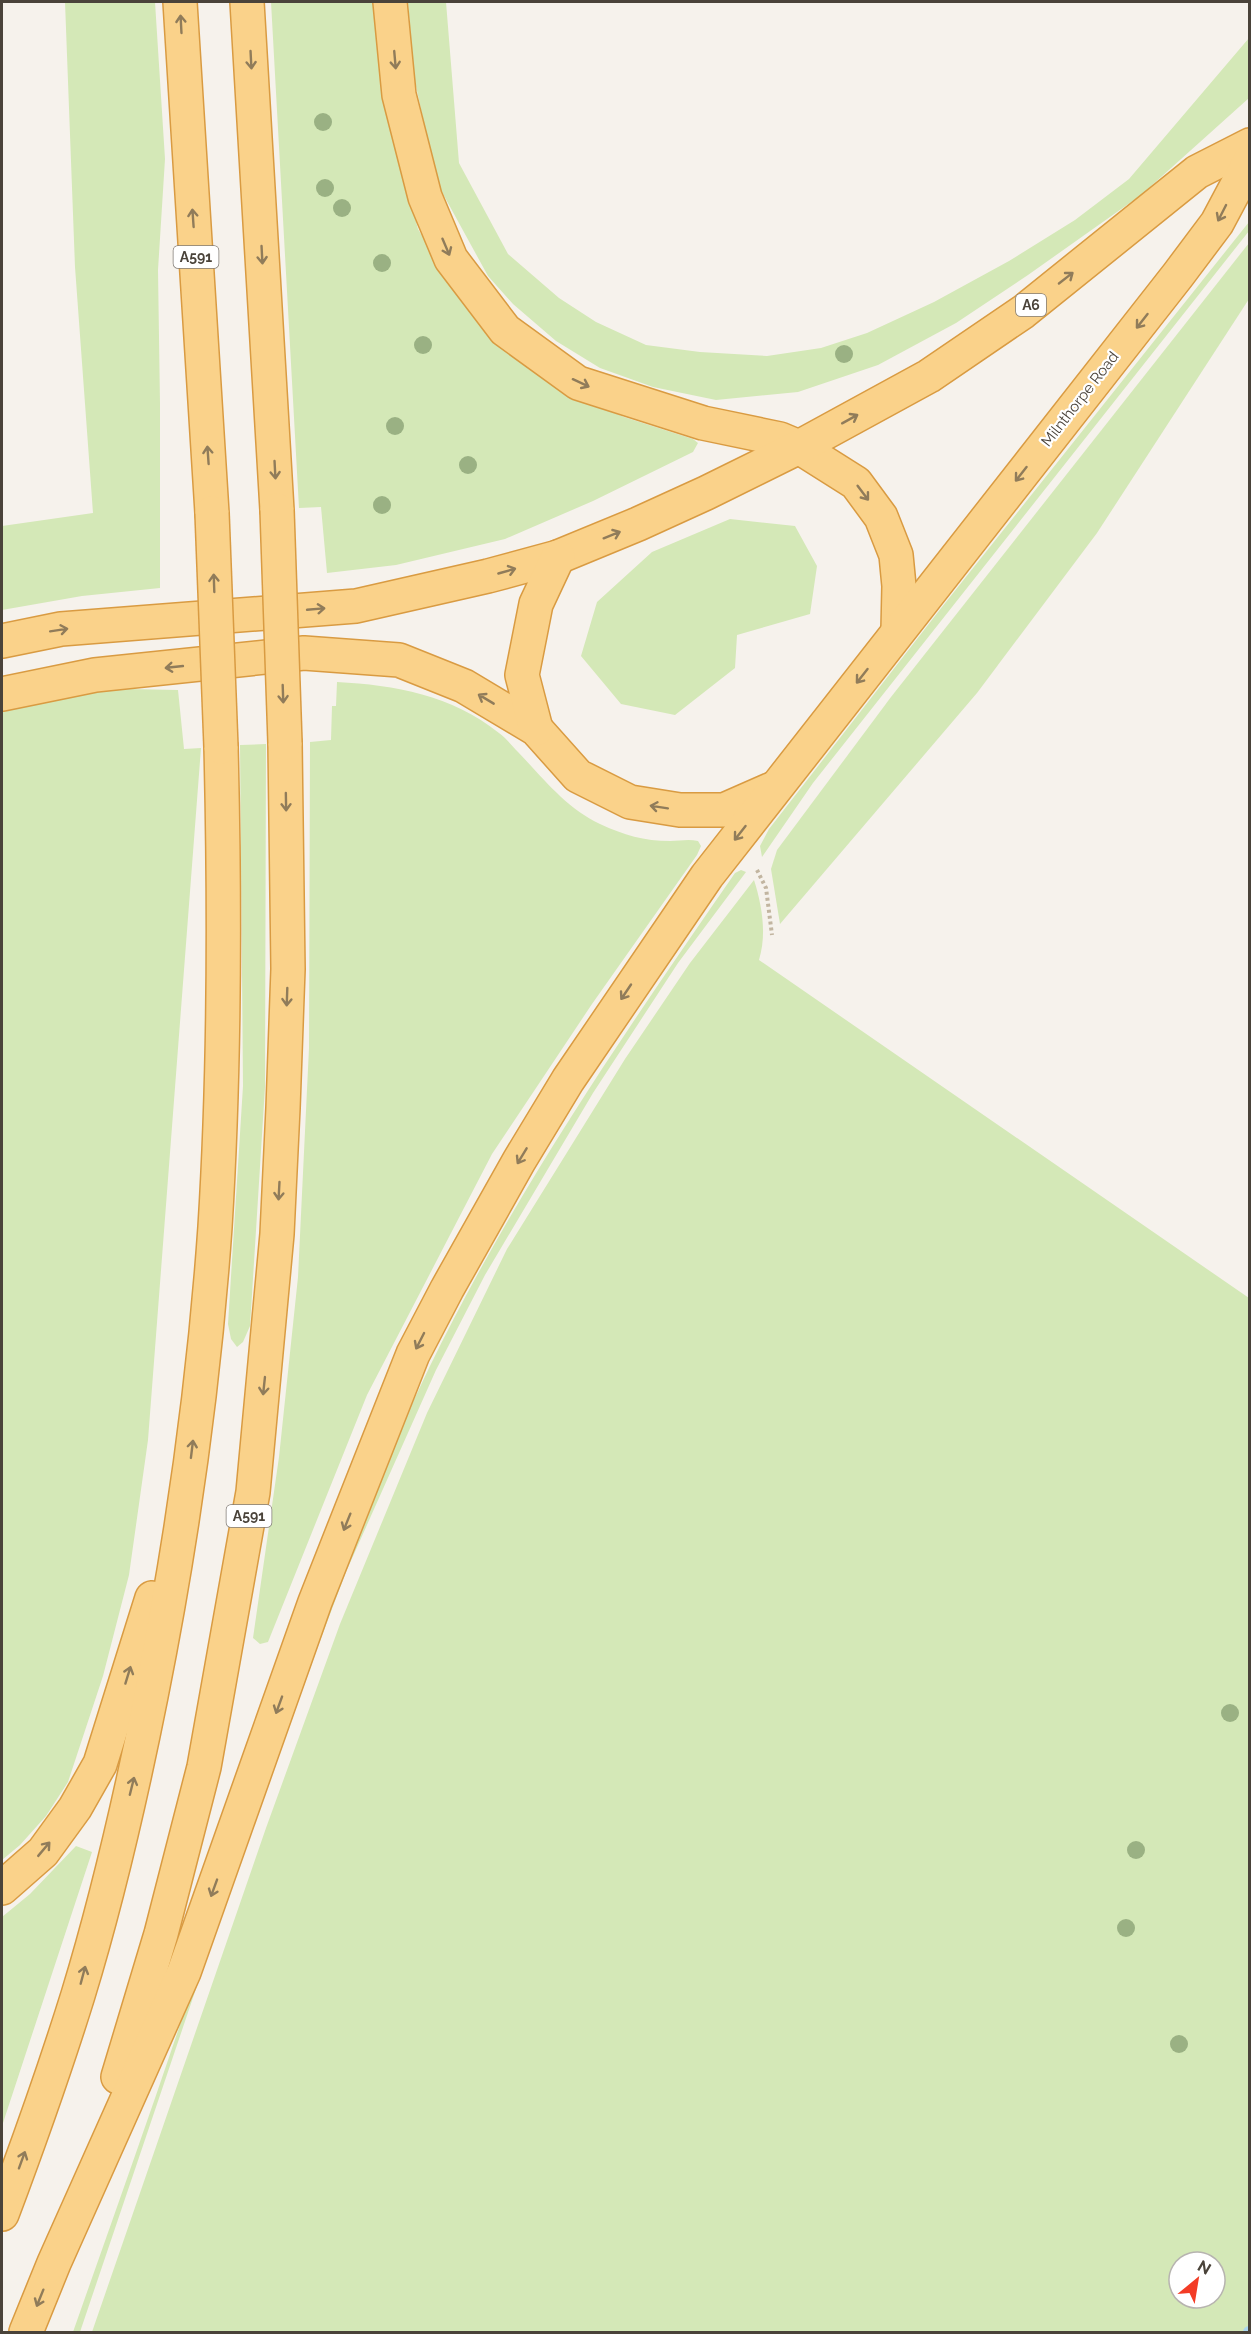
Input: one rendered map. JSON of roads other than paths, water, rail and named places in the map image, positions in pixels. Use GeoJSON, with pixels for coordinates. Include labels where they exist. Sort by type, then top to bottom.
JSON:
{"type":"FeatureCollection","features":[{"type":"Feature","properties":{"kind":"highway","name":"A591"},"geometry":{"type":"LineString","coordinates":[[2,2214],[31,2136],[79,1992],[110,1878],[137,1764],[173,1583],[188,1488],[214,1239],[222,1066],[225,899],[221,747],[212,513],[180,2]]}},
{"type":"Feature","properties":{"kind":"highway","name":"A591"},"geometry":{"type":"LineString","coordinates":[[26,2332],[54,2264],[112,2100],[160,1934],[204,1767],[253,1492],[278,1234],[288,969],[285,743],[277,510],[248,2]]}},
{"type":"Feature","properties":{"kind":"highway"},"geometry":{"type":"LineString","coordinates":[[390,2],[399,95],[424,197],[452,259],[505,330],[579,383],[703,423],[780,439],[799,447],[856,483],[881,516],[896,555],[899,586],[898,630]]}},
{"type":"Feature","properties":{"kind":"highway","name":"A6"},"geometry":{"type":"LineString","coordinates":[[799,447],[929,376],[1023,312],[1197,172],[1250,145]]}},
{"type":"Feature","properties":{"kind":"highway","name":"Milnthorpe Road"},"geometry":{"type":"LineString","coordinates":[[54,2264],[184,1972],[315,1602],[413,1354],[519,1161],[568,1080],[648,960],[732,844],[1210,232],[1250,161]]}},
{"type":"Feature","properties":{"kind":"highway"},"geometry":{"type":"LineString","coordinates":[[2,641],[61,629],[356,606],[488,576],[558,557],[638,524],[799,447]]}},
{"type":"Feature","properties":{"kind":"highway"},"geometry":{"type":"LineString","coordinates":[[536,729],[522,675],[536,604],[558,557]]}},
{"type":"Feature","properties":{"kind":"highway"},"geometry":{"type":"LineString","coordinates":[[2,694],[95,675],[304,653],[399,660],[464,686],[536,729],[578,776],[630,802],[680,810],[724,810],[776,787]]}},
{"type":"Feature","properties":{"kind":"highway"},"geometry":{"type":"LineString","coordinates":[[2,1888],[43,1852],[75,1808],[100,1764],[188,1488]]}}]}
